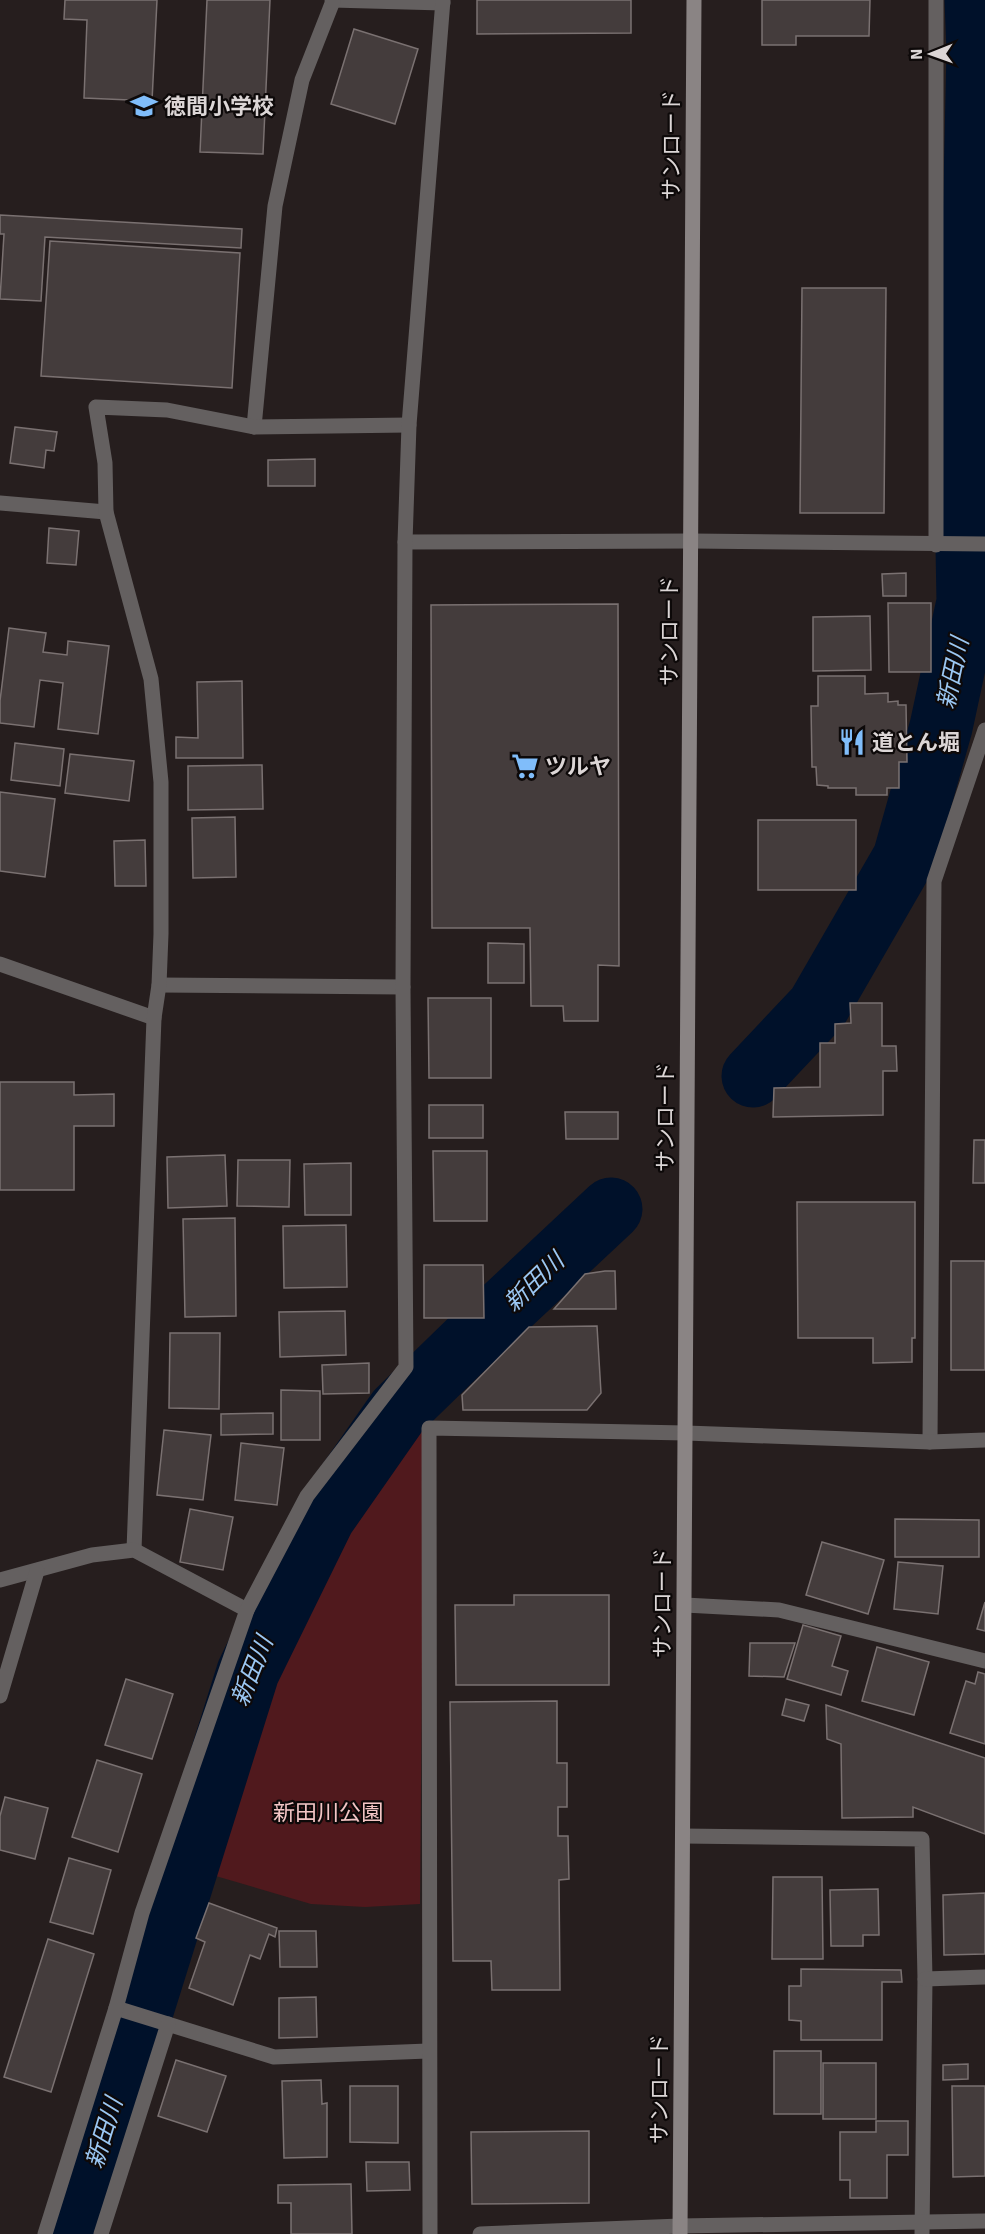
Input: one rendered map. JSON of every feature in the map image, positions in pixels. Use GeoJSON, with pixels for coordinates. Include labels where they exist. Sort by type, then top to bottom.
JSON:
{"type":"FeatureCollection","features":[{"type":"Feature","properties":{"kind":"street"},"geometry":{"type":"LineString","coordinates":[[45,2234],[121,2010],[146,1902],[247,1610],[307,1496],[406,1367],[403,987],[405,542],[409,425],[443,2],[333,0],[302,80],[275,206],[254,427]]}},
{"type":"Feature","properties":{"kind":"street","name":"サンロード"},"geometry":{"type":"LineString","coordinates":[[680,2230],[694,0]]}},
{"type":"Feature","properties":{"kind":"street"},"geometry":{"type":"LineString","coordinates":[[936,0],[936,545]]}},
{"type":"Feature","properties":{"kind":"street"},"geometry":{"type":"LineString","coordinates":[[134,1550],[154,1018],[159,985],[162,934],[161,782],[151,679],[106,512],[105,464],[96,407],[167,410],[254,427],[409,425]]}},
{"type":"Feature","properties":{"kind":"street"},"geometry":{"type":"LineString","coordinates":[[0,503],[106,512]]}},
{"type":"Feature","properties":{"kind":"street"},"geometry":{"type":"LineString","coordinates":[[405,542],[692,541],[980,544]]}},
{"type":"Feature","properties":{"kind":"street"},"geometry":{"type":"LineString","coordinates":[[930,1442],[934,881],[985,730]]}},
{"type":"Feature","properties":{"kind":"street"},"geometry":{"type":"LineString","coordinates":[[0,964],[154,1018]]}},
{"type":"Feature","properties":{"kind":"street"},"geometry":{"type":"LineString","coordinates":[[159,985],[403,987]]}},
{"type":"Feature","properties":{"kind":"street"},"geometry":{"type":"LineString","coordinates":[[430,2234],[429,1428],[686,1433],[930,1442],[985,1440]]}},
{"type":"Feature","properties":{"kind":"street"},"geometry":{"type":"LineString","coordinates":[[0,1580],[92,1555],[134,1550],[247,1610]]}},
{"type":"Feature","properties":{"kind":"street"},"geometry":{"type":"LineString","coordinates":[[0,1696],[37,1571]]}},
{"type":"Feature","properties":{"kind":"street"},"geometry":{"type":"LineString","coordinates":[[685,1605],[779,1610],[985,1661]]}},
{"type":"Feature","properties":{"kind":"street"},"geometry":{"type":"LineString","coordinates":[[683,1836],[922,1839],[926,1979],[922,2228]]}},
{"type":"Feature","properties":{"kind":"street"},"geometry":{"type":"LineString","coordinates":[[926,1979],[985,1977]]}},
{"type":"Feature","properties":{"kind":"street"},"geometry":{"type":"LineString","coordinates":[[121,2010],[274,2057],[428,2051]]}},
{"type":"Feature","properties":{"kind":"street"},"geometry":{"type":"LineString","coordinates":[[101,2234],[163,2022]]}},
{"type":"Feature","properties":{"kind":"street"},"geometry":{"type":"LineString","coordinates":[[480,2234],[922,2228],[985,2221]]}},
{"type":"Feature","properties":{"kind":"green space","name":"新田川公園"},"geometry":{"type":"Polygon","coordinates":[[[424,1417],[420,1904],[365,1907],[311,1904],[209,1874],[265,1700],[331,1549],[424,1417]]]}},
{"type":"Feature","properties":{"kind":"building"},"geometry":{"type":"Polygon","coordinates":[[[65,0],[157,0],[152,101],[84,98],[87,20],[64,19],[65,0]]]}},
{"type":"Feature","properties":{"kind":"building"},"geometry":{"type":"Polygon","coordinates":[[[207,0],[270,0],[263,154],[200,152],[207,0]]]}},
{"type":"Feature","properties":{"kind":"building"},"geometry":{"type":"Polygon","coordinates":[[[477,0],[631,0],[631,33],[477,34],[477,0]]]}},
{"type":"Feature","properties":{"kind":"building"},"geometry":{"type":"Polygon","coordinates":[[[762,0],[870,0],[869,36],[796,36],[796,45],[762,45],[762,0]]]}},
{"type":"Feature","properties":{"kind":"building"},"geometry":{"type":"Polygon","coordinates":[[[354,29],[418,49],[395,124],[331,104],[354,29]]]}},
{"type":"Feature","properties":{"kind":"building"},"geometry":{"type":"Polygon","coordinates":[[[0,215],[242,229],[241,248],[45,237],[41,301],[0,299],[4,234],[0,234],[0,215]]]}},
{"type":"Feature","properties":{"kind":"building"},"geometry":{"type":"Polygon","coordinates":[[[50,241],[240,253],[232,388],[41,376],[50,241]]]}},
{"type":"Feature","properties":{"kind":"building"},"geometry":{"type":"Polygon","coordinates":[[[802,288],[886,288],[884,513],[800,513],[802,288]]]}},
{"type":"Feature","properties":{"kind":"building"},"geometry":{"type":"Polygon","coordinates":[[[15,427],[57,432],[54,451],[46,450],[44,468],[10,463],[15,427]]]}},
{"type":"Feature","properties":{"kind":"building"},"geometry":{"type":"Polygon","coordinates":[[[315,459],[315,486],[268,486],[268,460],[315,459]]]}},
{"type":"Feature","properties":{"kind":"building"},"geometry":{"type":"Polygon","coordinates":[[[49,528],[79,531],[76,565],[47,563],[49,528]]]}},
{"type":"Feature","properties":{"kind":"building"},"geometry":{"type":"Polygon","coordinates":[[[906,573],[906,596],[883,596],[882,574],[906,573]]]}},
{"type":"Feature","properties":{"kind":"building"},"geometry":{"type":"Polygon","coordinates":[[[888,603],[931,603],[931,672],[889,672],[888,603]]]}},
{"type":"Feature","properties":{"kind":"building","name":"ツルヤ"},"geometry":{"type":"Polygon","coordinates":[[[618,604],[619,966],[598,965],[598,1021],[564,1021],[563,1006],[531,1006],[530,928],[432,928],[431,605],[618,604]]]}},
{"type":"Feature","properties":{"kind":"building"},"geometry":{"type":"Polygon","coordinates":[[[870,616],[871,670],[813,671],[813,617],[870,616]]]}},
{"type":"Feature","properties":{"kind":"building"},"geometry":{"type":"Polygon","coordinates":[[[9,628],[46,633],[43,652],[67,655],[68,641],[109,646],[98,734],[58,729],[63,683],[40,680],[34,727],[0,723],[0,701],[9,628]]]}},
{"type":"Feature","properties":{"kind":"building"},"geometry":{"type":"Polygon","coordinates":[[[818,676],[865,676],[865,694],[888,693],[888,702],[898,701],[898,705],[906,705],[907,762],[899,762],[899,788],[887,788],[887,795],[856,795],[856,788],[828,788],[828,786],[817,785],[816,767],[812,767],[811,706],[818,706],[818,676]]]}},
{"type":"Feature","properties":{"kind":"building"},"geometry":{"type":"Polygon","coordinates":[[[242,681],[243,758],[176,758],[176,737],[198,738],[197,682],[242,681]]]}},
{"type":"Feature","properties":{"kind":"building"},"geometry":{"type":"Polygon","coordinates":[[[15,743],[64,749],[60,786],[11,780],[15,743]]]}},
{"type":"Feature","properties":{"kind":"building"},"geometry":{"type":"Polygon","coordinates":[[[70,754],[134,761],[129,801],[65,793],[70,754]]]}},
{"type":"Feature","properties":{"kind":"building"},"geometry":{"type":"Polygon","coordinates":[[[262,765],[263,809],[188,810],[188,766],[262,765]]]}},
{"type":"Feature","properties":{"kind":"building"},"geometry":{"type":"Polygon","coordinates":[[[0,792],[55,799],[45,877],[0,871],[0,792]]]}},
{"type":"Feature","properties":{"kind":"building"},"geometry":{"type":"Polygon","coordinates":[[[235,817],[236,877],[193,878],[192,818],[235,817]]]}},
{"type":"Feature","properties":{"kind":"building"},"geometry":{"type":"Polygon","coordinates":[[[758,820],[856,820],[856,890],[758,890],[758,820]]]}},
{"type":"Feature","properties":{"kind":"building"},"geometry":{"type":"Polygon","coordinates":[[[145,840],[146,886],[115,886],[114,841],[145,840]]]}},
{"type":"Feature","properties":{"kind":"building"},"geometry":{"type":"Polygon","coordinates":[[[488,943],[524,944],[524,983],[488,983],[488,943]]]}},
{"type":"Feature","properties":{"kind":"building"},"geometry":{"type":"Polygon","coordinates":[[[428,998],[491,998],[491,1078],[429,1078],[428,998]]]}},
{"type":"Feature","properties":{"kind":"building"},"geometry":{"type":"Polygon","coordinates":[[[850,1003],[882,1003],[882,1046],[896,1046],[897,1071],[883,1071],[883,1115],[773,1117],[774,1088],[820,1087],[820,1043],[835,1043],[835,1024],[851,1023],[850,1003]]]}},
{"type":"Feature","properties":{"kind":"building"},"geometry":{"type":"Polygon","coordinates":[[[0,1082],[74,1082],[74,1095],[114,1094],[114,1126],[74,1126],[74,1190],[0,1190],[0,1082]]]}},
{"type":"Feature","properties":{"kind":"building"},"geometry":{"type":"Polygon","coordinates":[[[429,1105],[483,1105],[483,1138],[429,1138],[429,1105]]]}},
{"type":"Feature","properties":{"kind":"building"},"geometry":{"type":"Polygon","coordinates":[[[565,1112],[618,1112],[618,1139],[566,1139],[565,1112]]]}},
{"type":"Feature","properties":{"kind":"building"},"geometry":{"type":"Polygon","coordinates":[[[974,1140],[985,1140],[985,1183],[973,1183],[974,1140]]]}},
{"type":"Feature","properties":{"kind":"building"},"geometry":{"type":"Polygon","coordinates":[[[433,1151],[487,1151],[487,1221],[434,1221],[433,1151]]]}},
{"type":"Feature","properties":{"kind":"building"},"geometry":{"type":"Polygon","coordinates":[[[225,1155],[227,1206],[168,1208],[167,1157],[225,1155]]]}},
{"type":"Feature","properties":{"kind":"building"},"geometry":{"type":"Polygon","coordinates":[[[238,1160],[290,1160],[289,1207],[237,1206],[238,1160]]]}},
{"type":"Feature","properties":{"kind":"building"},"geometry":{"type":"Polygon","coordinates":[[[351,1163],[351,1215],[305,1215],[304,1164],[351,1163]]]}},
{"type":"Feature","properties":{"kind":"building"},"geometry":{"type":"Polygon","coordinates":[[[797,1202],[915,1202],[915,1338],[912,1338],[912,1362],[873,1363],[873,1338],[798,1338],[797,1202]]]}},
{"type":"Feature","properties":{"kind":"building"},"geometry":{"type":"Polygon","coordinates":[[[235,1218],[236,1316],[185,1317],[183,1219],[235,1218]]]}},
{"type":"Feature","properties":{"kind":"building"},"geometry":{"type":"Polygon","coordinates":[[[346,1225],[347,1287],[284,1288],[283,1226],[346,1225]]]}},
{"type":"Feature","properties":{"kind":"building"},"geometry":{"type":"Polygon","coordinates":[[[951,1261],[985,1261],[985,1370],[951,1370],[951,1261]]]}},
{"type":"Feature","properties":{"kind":"building"},"geometry":{"type":"Polygon","coordinates":[[[424,1265],[483,1265],[484,1318],[424,1318],[424,1265]]]}},
{"type":"Feature","properties":{"kind":"building"},"geometry":{"type":"Polygon","coordinates":[[[615,1271],[616,1309],[554,1309],[585,1274],[615,1271]]]}},
{"type":"Feature","properties":{"kind":"building"},"geometry":{"type":"Polygon","coordinates":[[[345,1311],[346,1355],[280,1357],[279,1312],[345,1311]]]}},
{"type":"Feature","properties":{"kind":"building"},"geometry":{"type":"Polygon","coordinates":[[[597,1326],[601,1393],[587,1410],[463,1410],[462,1395],[529,1327],[597,1326]]]}},
{"type":"Feature","properties":{"kind":"building"},"geometry":{"type":"Polygon","coordinates":[[[170,1333],[220,1333],[219,1409],[169,1408],[170,1333]]]}},
{"type":"Feature","properties":{"kind":"building"},"geometry":{"type":"Polygon","coordinates":[[[369,1363],[369,1393],[323,1394],[322,1365],[369,1363]]]}},
{"type":"Feature","properties":{"kind":"building"},"geometry":{"type":"Polygon","coordinates":[[[281,1390],[320,1391],[320,1440],[281,1440],[281,1390]]]}},
{"type":"Feature","properties":{"kind":"building"},"geometry":{"type":"Polygon","coordinates":[[[273,1413],[273,1434],[221,1435],[221,1414],[273,1413]]]}},
{"type":"Feature","properties":{"kind":"building"},"geometry":{"type":"Polygon","coordinates":[[[164,1430],[211,1435],[203,1500],[157,1495],[164,1430]]]}},
{"type":"Feature","properties":{"kind":"building"},"geometry":{"type":"Polygon","coordinates":[[[241,1443],[284,1448],[277,1505],[235,1500],[241,1443]]]}},
{"type":"Feature","properties":{"kind":"building"},"geometry":{"type":"Polygon","coordinates":[[[190,1509],[233,1517],[223,1570],[180,1562],[190,1509]]]}},
{"type":"Feature","properties":{"kind":"building"},"geometry":{"type":"Polygon","coordinates":[[[895,1519],[979,1520],[979,1557],[895,1557],[895,1519]]]}},
{"type":"Feature","properties":{"kind":"building"},"geometry":{"type":"Polygon","coordinates":[[[822,1542],[884,1560],[868,1614],[806,1595],[822,1542]]]}},
{"type":"Feature","properties":{"kind":"building"},"geometry":{"type":"Polygon","coordinates":[[[898,1562],[943,1566],[938,1614],[894,1609],[898,1562]]]}},
{"type":"Feature","properties":{"kind":"building"},"geometry":{"type":"Polygon","coordinates":[[[514,1595],[609,1595],[609,1685],[456,1685],[455,1605],[514,1605],[514,1595]]]}},
{"type":"Feature","properties":{"kind":"building"},"geometry":{"type":"Polygon","coordinates":[[[985,1602],[985,1631],[977,1629],[985,1602]]]}},
{"type":"Feature","properties":{"kind":"building"},"geometry":{"type":"Polygon","coordinates":[[[803,1625],[841,1636],[832,1666],[848,1671],[841,1695],[787,1679],[803,1625]]]}},
{"type":"Feature","properties":{"kind":"building"},"geometry":{"type":"Polygon","coordinates":[[[750,1643],[795,1643],[784,1677],[749,1676],[750,1643]]]}},
{"type":"Feature","properties":{"kind":"building"},"geometry":{"type":"Polygon","coordinates":[[[877,1647],[929,1662],[914,1715],[862,1701],[877,1647]]]}},
{"type":"Feature","properties":{"kind":"building"},"geometry":{"type":"Polygon","coordinates":[[[978,1672],[985,1674],[985,1744],[950,1733],[966,1681],[975,1684],[978,1672]]]}},
{"type":"Feature","properties":{"kind":"building"},"geometry":{"type":"Polygon","coordinates":[[[126,1679],[173,1694],[152,1759],[105,1745],[126,1679]]]}},
{"type":"Feature","properties":{"kind":"building"},"geometry":{"type":"Polygon","coordinates":[[[786,1699],[809,1705],[804,1721],[782,1715],[786,1699]]]}},
{"type":"Feature","properties":{"kind":"building"},"geometry":{"type":"Polygon","coordinates":[[[557,1701],[557,1763],[567,1763],[567,1807],[558,1807],[558,1836],[568,1836],[569,1879],[559,1880],[560,1990],[492,1990],[491,1961],[453,1961],[450,1702],[557,1701]]]}},
{"type":"Feature","properties":{"kind":"building"},"geometry":{"type":"Polygon","coordinates":[[[826,1705],[985,1758],[985,1834],[913,1807],[913,1817],[842,1818],[841,1744],[827,1739],[826,1705]]]}},
{"type":"Feature","properties":{"kind":"building"},"geometry":{"type":"Polygon","coordinates":[[[97,1760],[142,1774],[118,1852],[72,1837],[97,1760]]]}},
{"type":"Feature","properties":{"kind":"building"},"geometry":{"type":"Polygon","coordinates":[[[5,1797],[48,1808],[35,1859],[0,1850],[0,1816],[5,1797]]]}},
{"type":"Feature","properties":{"kind":"building"},"geometry":{"type":"Polygon","coordinates":[[[69,1858],[111,1870],[93,1934],[50,1922],[69,1858]]]}},
{"type":"Feature","properties":{"kind":"building"},"geometry":{"type":"Polygon","coordinates":[[[773,1877],[822,1877],[823,1959],[772,1959],[773,1877]]]}},
{"type":"Feature","properties":{"kind":"building"},"geometry":{"type":"Polygon","coordinates":[[[878,1889],[879,1935],[863,1935],[863,1946],[831,1946],[830,1890],[878,1889]]]}},
{"type":"Feature","properties":{"kind":"building"},"geometry":{"type":"Polygon","coordinates":[[[985,1893],[985,1954],[944,1955],[943,1895],[985,1893]]]}},
{"type":"Feature","properties":{"kind":"building"},"geometry":{"type":"Polygon","coordinates":[[[209,1903],[277,1928],[275,1937],[269,1934],[260,1959],[250,1955],[233,2005],[189,1988],[205,1942],[196,1938],[209,1903]]]}},
{"type":"Feature","properties":{"kind":"building"},"geometry":{"type":"Polygon","coordinates":[[[279,1931],[316,1931],[317,1967],[280,1967],[279,1931]]]}},
{"type":"Feature","properties":{"kind":"building"},"geometry":{"type":"Polygon","coordinates":[[[48,1939],[94,1954],[51,2092],[4,2077],[48,1939]]]}},
{"type":"Feature","properties":{"kind":"building"},"geometry":{"type":"Polygon","coordinates":[[[801,1969],[901,1970],[902,1982],[882,1982],[882,2040],[801,2040],[801,2021],[789,2020],[789,1986],[801,1986],[801,1969]]]}},
{"type":"Feature","properties":{"kind":"building"},"geometry":{"type":"Polygon","coordinates":[[[316,1997],[317,2037],[279,2038],[279,1998],[316,1997]]]}},
{"type":"Feature","properties":{"kind":"building"},"geometry":{"type":"Polygon","coordinates":[[[774,2051],[821,2051],[821,2114],[774,2114],[774,2051]]]}},
{"type":"Feature","properties":{"kind":"building"},"geometry":{"type":"Polygon","coordinates":[[[176,2060],[226,2076],[207,2132],[158,2116],[176,2060]]]}},
{"type":"Feature","properties":{"kind":"building"},"geometry":{"type":"Polygon","coordinates":[[[823,2063],[876,2063],[876,2119],[823,2119],[823,2063]]]}},
{"type":"Feature","properties":{"kind":"building"},"geometry":{"type":"Polygon","coordinates":[[[968,2064],[968,2079],[943,2080],[943,2065],[968,2064]]]}},
{"type":"Feature","properties":{"kind":"building"},"geometry":{"type":"Polygon","coordinates":[[[321,2080],[322,2104],[327,2103],[327,2157],[284,2158],[282,2081],[321,2080]]]}},
{"type":"Feature","properties":{"kind":"building"},"geometry":{"type":"Polygon","coordinates":[[[350,2086],[398,2086],[398,2143],[350,2142],[350,2086]]]}},
{"type":"Feature","properties":{"kind":"building"},"geometry":{"type":"Polygon","coordinates":[[[952,2086],[985,2086],[985,2176],[953,2177],[952,2086]]]}},
{"type":"Feature","properties":{"kind":"building"},"geometry":{"type":"Polygon","coordinates":[[[876,2121],[908,2121],[908,2155],[887,2155],[887,2198],[850,2198],[850,2180],[840,2180],[840,2132],[876,2132],[876,2121]]]}},
{"type":"Feature","properties":{"kind":"building"},"geometry":{"type":"Polygon","coordinates":[[[589,2131],[589,2203],[472,2204],[471,2132],[589,2131]]]}},
{"type":"Feature","properties":{"kind":"building"},"geometry":{"type":"Polygon","coordinates":[[[366,2162],[409,2162],[410,2190],[367,2191],[366,2162]]]}},
{"type":"Feature","properties":{"kind":"building"},"geometry":{"type":"Polygon","coordinates":[[[351,2184],[352,2234],[291,2234],[291,2203],[278,2203],[278,2185],[351,2184]]]}},
{"type":"Feature","properties":{"kind":"waterway","name":"新田川"},"geometry":{"type":"LineString","coordinates":[[753,1076],[818,1007],[904,858],[941,727],[968,602],[967,547],[978,51],[976,0]]}},
{"type":"Feature","properties":{"kind":"waterway","name":"新田川"},"geometry":{"type":"LineString","coordinates":[[72,2234],[248,1672],[324,1517],[398,1411],[611,1209]]}},
{"type":"Feature","properties":{"kind":"place","name":"徳間小学校"},"geometry":{"type":"Point","coordinates":[144,106]}},
{"type":"Feature","properties":{"kind":"place","name":"道とん堀"},"geometry":{"type":"Point","coordinates":[852,742]}},
{"type":"Feature","properties":{"kind":"place","name":"ツルヤ"},"geometry":{"type":"Point","coordinates":[525,766]}}]}
